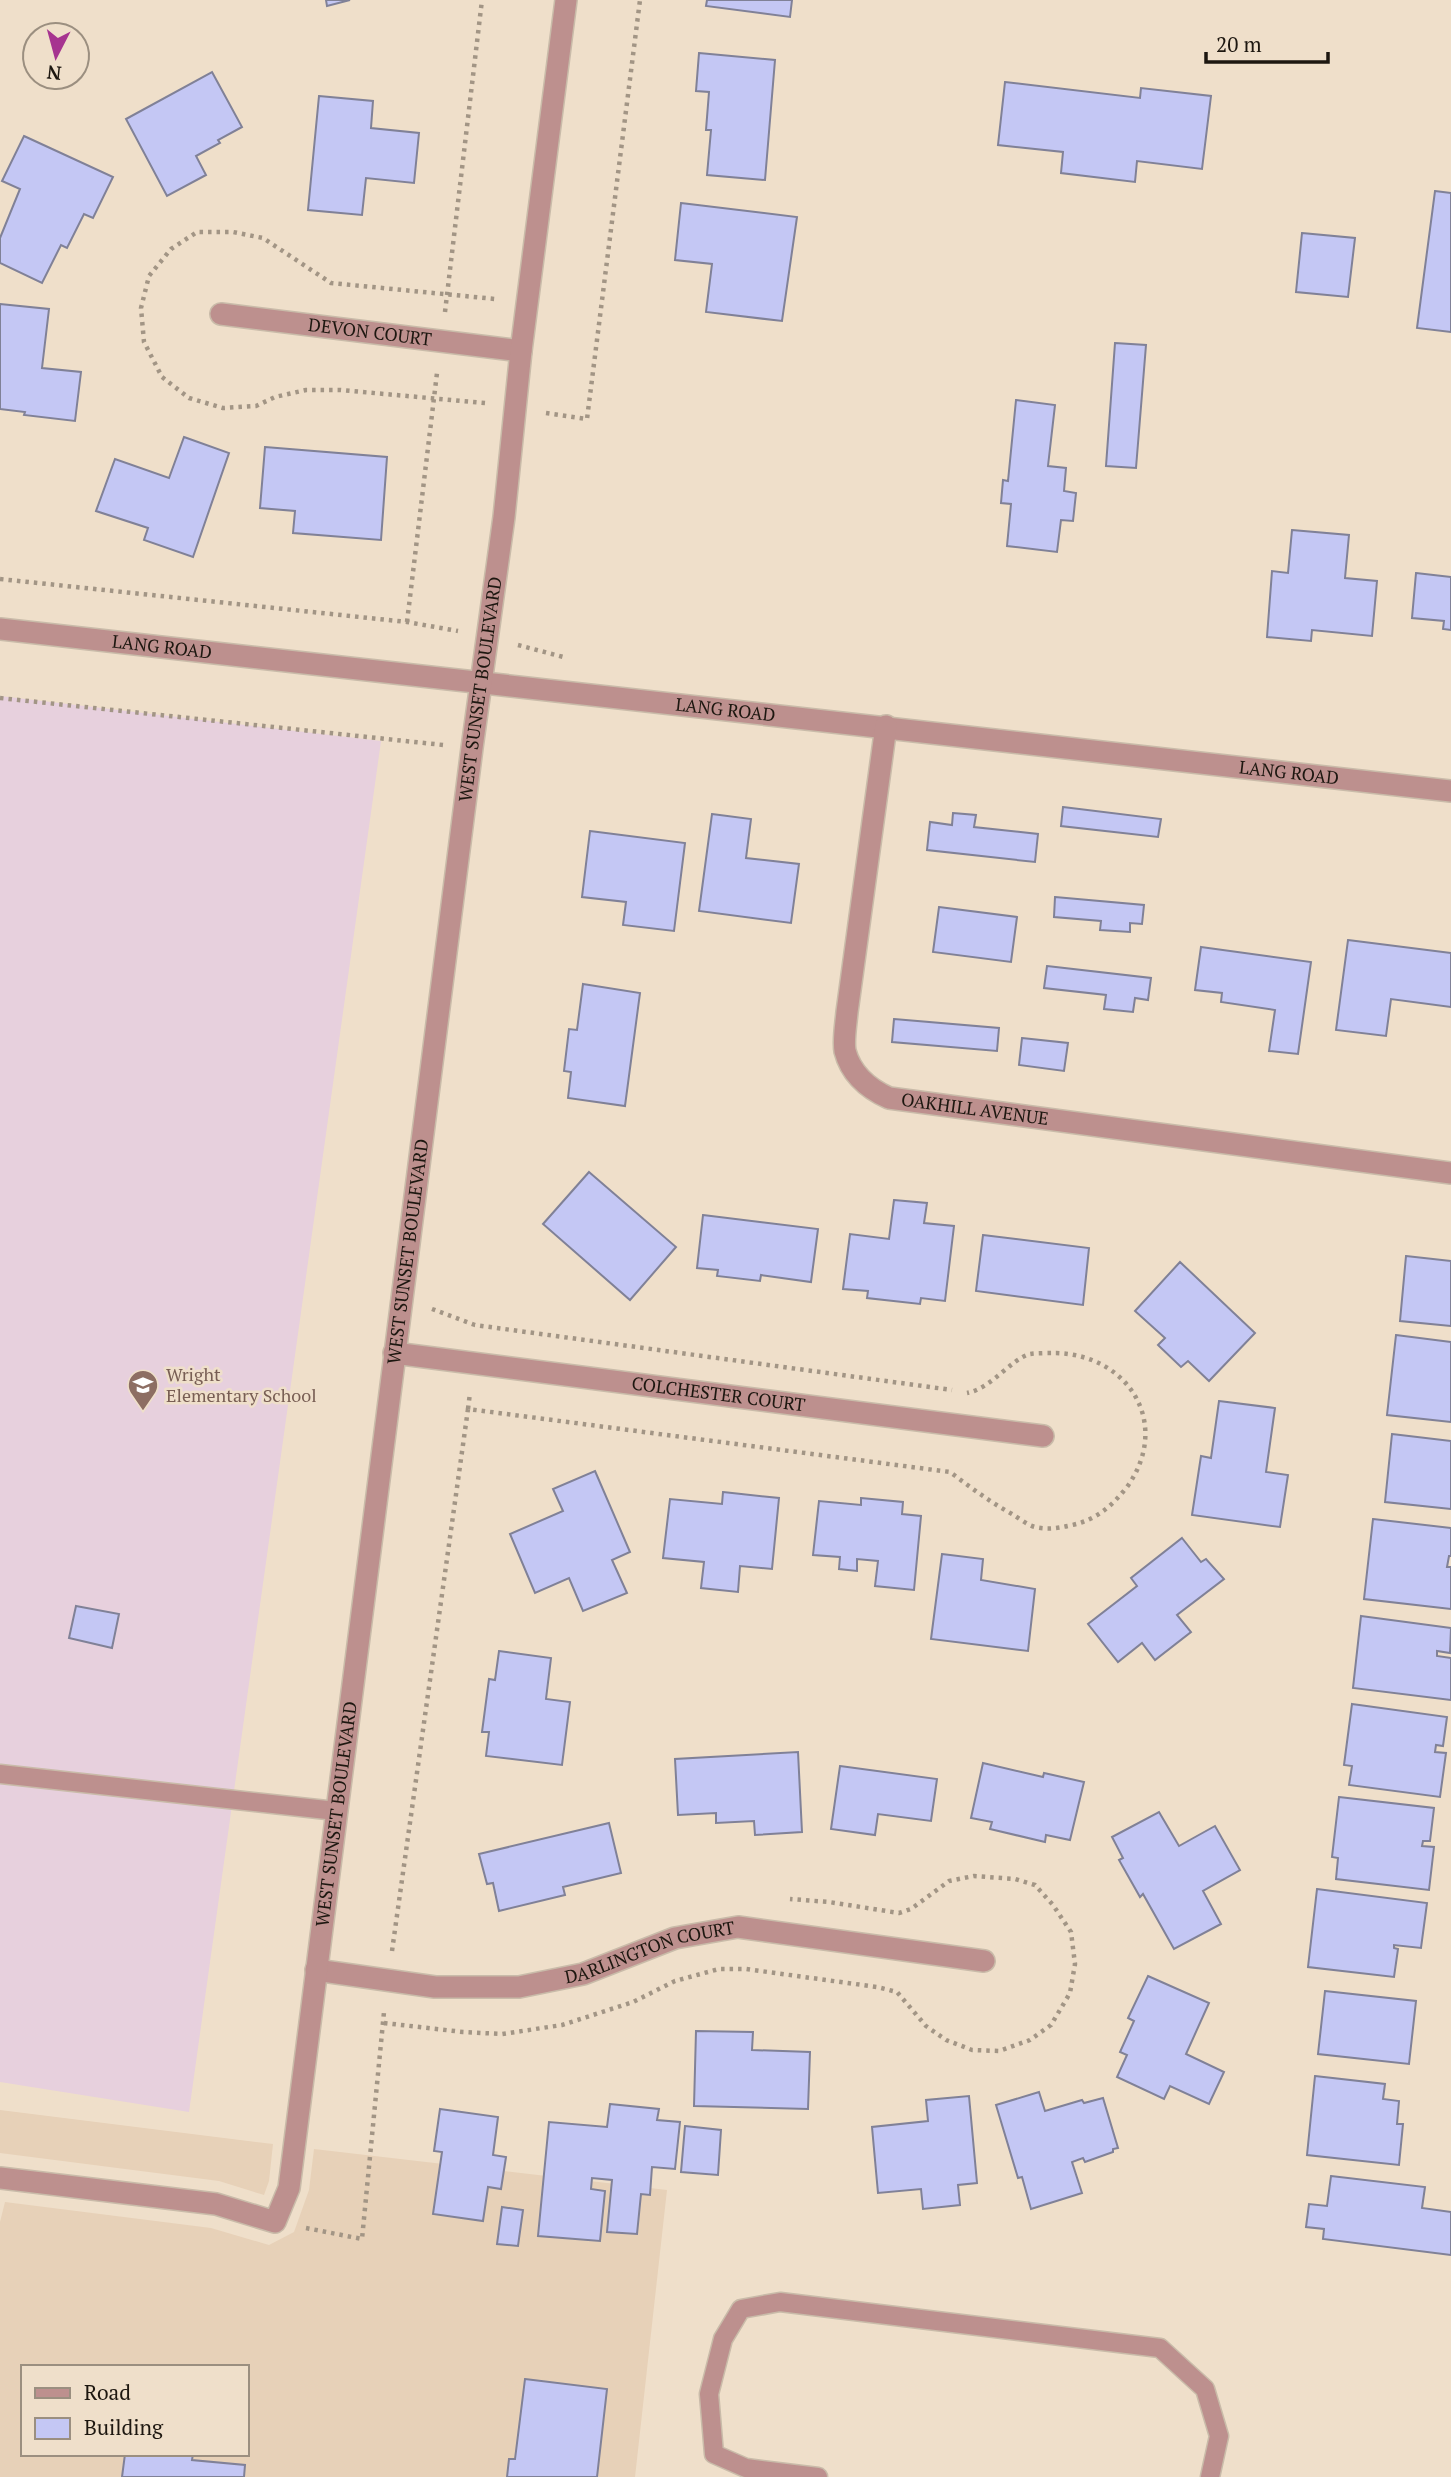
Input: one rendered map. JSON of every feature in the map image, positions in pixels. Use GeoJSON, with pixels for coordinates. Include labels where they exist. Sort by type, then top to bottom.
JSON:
{"type":"FeatureCollection","features":[{"type":"Feature","properties":{"kind":"street","name":"WEST SUNSET BOULEVARD"},"geometry":{"type":"LineString","coordinates":[[275,2222],[289,2188],[400,1304],[504,517],[521,351],[566,0]]}},
{"type":"Feature","properties":{"kind":"street","name":"DEVON COURT"},"geometry":{"type":"LineString","coordinates":[[221,314],[521,351]]}},
{"type":"Feature","properties":{"kind":"street","name":"LANG ROAD"},"geometry":{"type":"LineString","coordinates":[[0,629],[1451,791]]}},
{"type":"Feature","properties":{"kind":"street","name":"OAKHILL AVENUE"},"geometry":{"type":"LineString","coordinates":[[886,726],[847,1012],[845,1049],[852,1067],[870,1089],[889,1098],[1451,1173]]}},
{"type":"Feature","properties":{"kind":"street","name":"COLCHESTER COURT"},"geometry":{"type":"LineString","coordinates":[[394,1353],[1043,1436]]}},
{"type":"Feature","properties":{"kind":"street","name":"DARLINGTON COURT"},"geometry":{"type":"LineString","coordinates":[[316,1970],[435,1987],[519,1987],[583,1974],[675,1938],[738,1927],[984,1961]]}},
{"type":"Feature","properties":{"kind":"street"},"geometry":{"type":"LineString","coordinates":[[0,2178],[216,2204],[275,2222]]}},
{"type":"Feature","properties":{"kind":"lane"},"geometry":{"type":"LineString","coordinates":[[0,1774],[336,1811]]}},
{"type":"Feature","properties":{"kind":"lane"},"geometry":{"type":"LineString","coordinates":[[818,2477],[746,2468],[714,2454],[709,2395],[723,2339],[741,2309],[780,2302],[1160,2348],[1205,2389],[1219,2436],[1210,2477]]}},
{"type":"Feature","properties":{"kind":"path"},"geometry":{"type":"LineString","coordinates":[[434,398],[493,403],[587,419],[640,0]]}},
{"type":"Feature","properties":{"kind":"path"},"geometry":{"type":"LineString","coordinates":[[0,579],[407,622],[487,636],[575,660]]}},
{"type":"Feature","properties":{"kind":"path"},"geometry":{"type":"LineString","coordinates":[[0,698],[472,748]]}},
{"type":"Feature","properties":{"kind":"path"},"geometry":{"type":"LineString","coordinates":[[275,2222],[362,2239],[388,1980],[468,1409],[950,1472],[996,1506],[1033,1527],[1054,1529],[1083,1522],[1112,1506],[1138,1472],[1145,1449],[1142,1408],[1129,1384],[1089,1357],[1056,1353],[1027,1354],[978,1391],[964,1394],[942,1387],[475,1325],[437,1310],[400,1304]]}},
{"type":"Feature","properties":{"kind":"shaded area","name":"Wright Elementary School"},"geometry":{"type":"Polygon","coordinates":[[[0,696],[381,741],[189,2112],[0,2082],[0,696]]]}},
{"type":"Feature","properties":{"kind":"shaded area"},"geometry":{"type":"Polygon","coordinates":[[[0,2110],[273,2144],[269,2181],[264,2195],[219,2181],[0,2153],[0,2110]]]}},
{"type":"Feature","properties":{"kind":"shaded area"},"geometry":{"type":"Polygon","coordinates":[[[314,2149],[667,2190],[635,2477],[0,2477],[0,2222],[5,2202],[211,2228],[269,2245],[294,2232],[309,2190],[314,2149]]]}},
{"type":"Feature","properties":{"kind":"building"},"geometry":{"type":"Polygon","coordinates":[[[326,0],[350,0],[327,6],[326,0]]]}},
{"type":"Feature","properties":{"kind":"building"},"geometry":{"type":"Polygon","coordinates":[[[707,0],[792,0],[790,17],[706,6],[707,0]]]}},
{"type":"Feature","properties":{"kind":"building"},"geometry":{"type":"Polygon","coordinates":[[[699,53],[775,60],[765,180],[707,175],[711,130],[706,130],[709,92],[696,91],[699,53]]]}},
{"type":"Feature","properties":{"kind":"building"},"geometry":{"type":"Polygon","coordinates":[[[212,72],[242,127],[196,156],[206,175],[167,196],[126,119],[212,72]]]}},
{"type":"Feature","properties":{"kind":"building"},"geometry":{"type":"Polygon","coordinates":[[[1005,82],[1140,98],[1141,88],[1211,96],[1202,169],[1137,161],[1135,182],[1061,173],[1063,152],[998,145],[1005,82]]]}},
{"type":"Feature","properties":{"kind":"building"},"geometry":{"type":"Polygon","coordinates":[[[319,96],[373,101],[371,128],[419,133],[414,183],[366,178],[362,215],[308,210],[319,96]]]}},
{"type":"Feature","properties":{"kind":"building"},"geometry":{"type":"Polygon","coordinates":[[[24,136],[113,177],[93,218],[84,214],[67,248],[61,245],[42,283],[0,263],[0,238],[20,189],[2,181],[24,136]]]}},
{"type":"Feature","properties":{"kind":"building"},"geometry":{"type":"Polygon","coordinates":[[[1435,191],[1451,193],[1451,332],[1417,328],[1435,191]]]}},
{"type":"Feature","properties":{"kind":"building"},"geometry":{"type":"Polygon","coordinates":[[[681,203],[797,217],[782,321],[706,312],[712,264],[675,260],[681,203]]]}},
{"type":"Feature","properties":{"kind":"building"},"geometry":{"type":"Polygon","coordinates":[[[1302,233],[1355,238],[1348,297],[1296,292],[1302,233]]]}},
{"type":"Feature","properties":{"kind":"building"},"geometry":{"type":"Polygon","coordinates":[[[0,304],[49,309],[42,368],[81,372],[75,421],[24,415],[25,412],[0,409],[0,304]]]}},
{"type":"Feature","properties":{"kind":"building"},"geometry":{"type":"Polygon","coordinates":[[[1115,343],[1146,345],[1136,468],[1106,466],[1115,343]]]}},
{"type":"Feature","properties":{"kind":"building"},"geometry":{"type":"Polygon","coordinates":[[[1016,400],[1055,405],[1048,466],[1066,468],[1064,491],[1076,493],[1073,521],[1061,520],[1057,552],[1007,546],[1011,504],[1001,503],[1003,480],[1008,481],[1016,400]]]}},
{"type":"Feature","properties":{"kind":"building"},"geometry":{"type":"Polygon","coordinates":[[[184,437],[229,453],[193,557],[144,540],[148,528],[96,511],[115,459],[169,478],[184,437]]]}},
{"type":"Feature","properties":{"kind":"building"},"geometry":{"type":"Polygon","coordinates":[[[265,447],[387,457],[381,540],[293,533],[295,511],[260,508],[265,447]]]}},
{"type":"Feature","properties":{"kind":"building"},"geometry":{"type":"Polygon","coordinates":[[[1292,530],[1349,535],[1345,578],[1377,581],[1372,636],[1312,630],[1311,641],[1267,637],[1272,571],[1288,573],[1292,530]]]}},
{"type":"Feature","properties":{"kind":"building"},"geometry":{"type":"Polygon","coordinates":[[[1416,573],[1451,577],[1451,630],[1443,629],[1444,621],[1412,618],[1416,573]]]}},
{"type":"Feature","properties":{"kind":"building"},"geometry":{"type":"Polygon","coordinates":[[[1063,807],[1161,819],[1158,837],[1061,826],[1063,807]]]}},
{"type":"Feature","properties":{"kind":"building"},"geometry":{"type":"Polygon","coordinates":[[[953,813],[976,815],[974,827],[1038,834],[1035,862],[927,850],[930,822],[952,825],[953,813]]]}},
{"type":"Feature","properties":{"kind":"building"},"geometry":{"type":"Polygon","coordinates":[[[712,814],[751,819],[746,858],[799,864],[791,923],[699,911],[712,814]]]}},
{"type":"Feature","properties":{"kind":"building"},"geometry":{"type":"Polygon","coordinates":[[[590,831],[685,843],[674,931],[623,925],[626,902],[582,897],[590,831]]]}},
{"type":"Feature","properties":{"kind":"building"},"geometry":{"type":"Polygon","coordinates":[[[1055,897],[1144,905],[1142,924],[1130,923],[1130,932],[1100,930],[1101,921],[1054,917],[1055,897]]]}},
{"type":"Feature","properties":{"kind":"building"},"geometry":{"type":"Polygon","coordinates":[[[939,907],[1017,917],[1011,962],[933,952],[939,907]]]}},
{"type":"Feature","properties":{"kind":"building"},"geometry":{"type":"Polygon","coordinates":[[[1348,940],[1451,953],[1451,1007],[1391,999],[1386,1036],[1336,1030],[1348,940]]]}},
{"type":"Feature","properties":{"kind":"building"},"geometry":{"type":"Polygon","coordinates":[[[1201,947],[1311,962],[1298,1054],[1269,1051],[1275,1010],[1221,1002],[1222,993],[1195,990],[1201,947]]]}},
{"type":"Feature","properties":{"kind":"building"},"geometry":{"type":"Polygon","coordinates":[[[1047,966],[1151,978],[1148,1000],[1135,998],[1133,1012],[1104,1009],[1106,995],[1044,988],[1047,966]]]}},
{"type":"Feature","properties":{"kind":"building"},"geometry":{"type":"Polygon","coordinates":[[[583,984],[640,993],[625,1106],[568,1098],[571,1072],[564,1071],[569,1029],[577,1030],[583,984]]]}},
{"type":"Feature","properties":{"kind":"building"},"geometry":{"type":"Polygon","coordinates":[[[894,1019],[999,1028],[997,1051],[892,1042],[894,1019]]]}},
{"type":"Feature","properties":{"kind":"building"},"geometry":{"type":"Polygon","coordinates":[[[1022,1038],[1068,1043],[1064,1071],[1019,1065],[1022,1038]]]}},
{"type":"Feature","properties":{"kind":"building"},"geometry":{"type":"Polygon","coordinates":[[[589,1172],[676,1247],[630,1300],[543,1224],[589,1172]]]}},
{"type":"Feature","properties":{"kind":"building"},"geometry":{"type":"Polygon","coordinates":[[[894,1200],[927,1203],[924,1223],[954,1226],[945,1301],[921,1298],[920,1304],[867,1298],[868,1291],[843,1289],[850,1234],[889,1239],[894,1200]]]}},
{"type":"Feature","properties":{"kind":"building"},"geometry":{"type":"Polygon","coordinates":[[[703,1215],[818,1229],[811,1282],[761,1275],[760,1281],[717,1276],[718,1270],[697,1268],[703,1215]]]}},
{"type":"Feature","properties":{"kind":"building"},"geometry":{"type":"Polygon","coordinates":[[[983,1235],[1089,1248],[1083,1305],[976,1291],[983,1235]]]}},
{"type":"Feature","properties":{"kind":"building"},"geometry":{"type":"Polygon","coordinates":[[[1406,1256],[1451,1261],[1451,1326],[1400,1321],[1406,1256]]]}},
{"type":"Feature","properties":{"kind":"building"},"geometry":{"type":"Polygon","coordinates":[[[1180,1262],[1255,1333],[1209,1381],[1188,1361],[1181,1367],[1158,1345],[1165,1338],[1135,1311],[1180,1262]]]}},
{"type":"Feature","properties":{"kind":"building"},"geometry":{"type":"Polygon","coordinates":[[[1396,1335],[1451,1342],[1451,1422],[1387,1415],[1396,1335]]]}},
{"type":"Feature","properties":{"kind":"building"},"geometry":{"type":"Polygon","coordinates":[[[1219,1401],[1275,1408],[1266,1472],[1288,1475],[1280,1527],[1192,1515],[1201,1456],[1211,1458],[1219,1401]]]}},
{"type":"Feature","properties":{"kind":"building"},"geometry":{"type":"Polygon","coordinates":[[[1392,1434],[1451,1441],[1451,1509],[1385,1502],[1392,1434]]]}},
{"type":"Feature","properties":{"kind":"building"},"geometry":{"type":"Polygon","coordinates":[[[595,1471],[630,1552],[612,1560],[627,1593],[583,1611],[569,1578],[535,1593],[510,1534],[563,1511],[553,1489],[595,1471]]]}},
{"type":"Feature","properties":{"kind":"building"},"geometry":{"type":"Polygon","coordinates":[[[723,1492],[779,1498],[772,1569],[740,1566],[738,1592],[701,1588],[704,1562],[663,1558],[670,1499],[722,1504],[723,1492]]]}},
{"type":"Feature","properties":{"kind":"building"},"geometry":{"type":"Polygon","coordinates":[[[861,1498],[903,1502],[902,1514],[921,1516],[914,1590],[875,1586],[878,1561],[857,1559],[857,1571],[839,1569],[840,1557],[813,1555],[819,1501],[861,1505],[861,1498]]]}},
{"type":"Feature","properties":{"kind":"building"},"geometry":{"type":"Polygon","coordinates":[[[1373,1519],[1451,1528],[1451,1556],[1447,1567],[1451,1567],[1451,1609],[1364,1599],[1373,1519]]]}},
{"type":"Feature","properties":{"kind":"building"},"geometry":{"type":"Polygon","coordinates":[[[1182,1538],[1201,1562],[1206,1559],[1224,1579],[1177,1615],[1191,1632],[1155,1660],[1142,1643],[1118,1662],[1088,1624],[1137,1586],[1131,1578],[1182,1538]]]}},
{"type":"Feature","properties":{"kind":"building"},"geometry":{"type":"Polygon","coordinates":[[[942,1554],[983,1559],[981,1580],[1035,1589],[1028,1651],[931,1639],[942,1554]]]}},
{"type":"Feature","properties":{"kind":"building"},"geometry":{"type":"Polygon","coordinates":[[[76,1606],[119,1614],[112,1648],[69,1638],[76,1606]]]}},
{"type":"Feature","properties":{"kind":"building"},"geometry":{"type":"Polygon","coordinates":[[[1361,1616],[1451,1628],[1450,1653],[1437,1651],[1437,1656],[1451,1658],[1451,1700],[1353,1688],[1361,1616]]]}},
{"type":"Feature","properties":{"kind":"building"},"geometry":{"type":"Polygon","coordinates":[[[499,1651],[551,1658],[546,1699],[570,1702],[562,1765],[486,1756],[489,1732],[482,1732],[489,1679],[495,1680],[499,1651]]]}},
{"type":"Feature","properties":{"kind":"building"},"geometry":{"type":"Polygon","coordinates":[[[1352,1704],[1447,1717],[1443,1746],[1436,1745],[1435,1752],[1446,1753],[1440,1797],[1349,1785],[1352,1766],[1344,1765],[1352,1704]]]}},
{"type":"Feature","properties":{"kind":"building"},"geometry":{"type":"Polygon","coordinates":[[[798,1752],[802,1832],[755,1835],[754,1821],[716,1823],[716,1813],[678,1815],[675,1759],[798,1752]]]}},
{"type":"Feature","properties":{"kind":"building"},"geometry":{"type":"Polygon","coordinates":[[[983,1763],[1043,1777],[1044,1773],[1084,1782],[1070,1840],[1046,1835],[1045,1842],[990,1829],[992,1822],[971,1818],[983,1763]]]}},
{"type":"Feature","properties":{"kind":"building"},"geometry":{"type":"Polygon","coordinates":[[[840,1766],[937,1779],[931,1821],[878,1814],[875,1835],[831,1829],[840,1766]]]}},
{"type":"Feature","properties":{"kind":"building"},"geometry":{"type":"Polygon","coordinates":[[[1339,1797],[1434,1808],[1430,1841],[1423,1841],[1422,1846],[1434,1847],[1429,1890],[1336,1879],[1338,1858],[1332,1857],[1339,1797]]]}},
{"type":"Feature","properties":{"kind":"building"},"geometry":{"type":"Polygon","coordinates":[[[1159,1812],[1179,1846],[1215,1826],[1240,1870],[1203,1891],[1221,1924],[1174,1949],[1143,1894],[1140,1897],[1119,1860],[1123,1858],[1112,1837],[1159,1812]]]}},
{"type":"Feature","properties":{"kind":"building"},"geometry":{"type":"Polygon","coordinates":[[[609,1823],[621,1873],[563,1887],[565,1895],[499,1911],[493,1883],[487,1884],[479,1854],[609,1823]]]}},
{"type":"Feature","properties":{"kind":"building"},"geometry":{"type":"Polygon","coordinates":[[[1317,1889],[1427,1903],[1421,1948],[1394,1945],[1394,1948],[1398,1949],[1394,1977],[1308,1967],[1317,1889]]]}},
{"type":"Feature","properties":{"kind":"building"},"geometry":{"type":"Polygon","coordinates":[[[1148,1976],[1209,2003],[1186,2054],[1224,2072],[1209,2104],[1170,2086],[1164,2099],[1117,2077],[1127,2055],[1120,2052],[1134,2021],[1128,2018],[1148,1976]]]}},
{"type":"Feature","properties":{"kind":"building"},"geometry":{"type":"Polygon","coordinates":[[[1325,1991],[1416,2001],[1409,2064],[1318,2054],[1325,1991]]]}},
{"type":"Feature","properties":{"kind":"building"},"geometry":{"type":"Polygon","coordinates":[[[696,2031],[753,2032],[752,2050],[810,2052],[808,2109],[694,2106],[696,2031]]]}},
{"type":"Feature","properties":{"kind":"building"},"geometry":{"type":"Polygon","coordinates":[[[1315,2076],[1385,2084],[1383,2099],[1399,2101],[1397,2124],[1403,2124],[1399,2165],[1307,2155],[1315,2076]]]}},
{"type":"Feature","properties":{"kind":"building"},"geometry":{"type":"Polygon","coordinates":[[[1039,2092],[1045,2111],[1082,2100],[1084,2103],[1103,2098],[1118,2148],[1085,2162],[1083,2158],[1072,2162],[1082,2193],[1031,2209],[1022,2177],[1018,2178],[996,2105],[1039,2092]]]}},
{"type":"Feature","properties":{"kind":"building"},"geometry":{"type":"Polygon","coordinates":[[[969,2096],[977,2183],[958,2185],[960,2205],[923,2209],[921,2189],[878,2193],[872,2127],[928,2121],[926,2100],[969,2096]]]}},
{"type":"Feature","properties":{"kind":"building"},"geometry":{"type":"Polygon","coordinates":[[[610,2104],[659,2109],[657,2120],[680,2122],[675,2169],[652,2167],[650,2195],[641,2194],[637,2234],[607,2232],[612,2180],[592,2178],[591,2189],[605,2191],[600,2241],[538,2236],[549,2122],[607,2127],[610,2104]]]}},
{"type":"Feature","properties":{"kind":"building"},"geometry":{"type":"Polygon","coordinates":[[[440,2109],[498,2117],[493,2155],[506,2157],[501,2189],[488,2187],[483,2221],[433,2214],[442,2152],[434,2151],[440,2109]]]}},
{"type":"Feature","properties":{"kind":"building"},"geometry":{"type":"Polygon","coordinates":[[[685,2126],[721,2130],[718,2175],[681,2172],[685,2126]]]}},
{"type":"Feature","properties":{"kind":"building"},"geometry":{"type":"Polygon","coordinates":[[[1331,2176],[1425,2187],[1422,2208],[1451,2212],[1451,2255],[1323,2239],[1324,2229],[1306,2227],[1309,2204],[1327,2206],[1331,2176]]]}},
{"type":"Feature","properties":{"kind":"building"},"geometry":{"type":"Polygon","coordinates":[[[502,2207],[523,2210],[518,2246],[497,2244],[502,2207]]]}},
{"type":"Feature","properties":{"kind":"building"},"geometry":{"type":"Polygon","coordinates":[[[525,2379],[607,2389],[597,2477],[507,2477],[509,2459],[515,2459],[525,2379]]]}},
{"type":"Feature","properties":{"kind":"building"},"geometry":{"type":"Polygon","coordinates":[[[125,2456],[193,2456],[192,2460],[245,2465],[244,2477],[122,2477],[125,2456]]]}},
{"type":"Feature","properties":{"kind":"place","name":"Wright Elementary School"},"geometry":{"type":"Point","coordinates":[143,1412]}}]}
